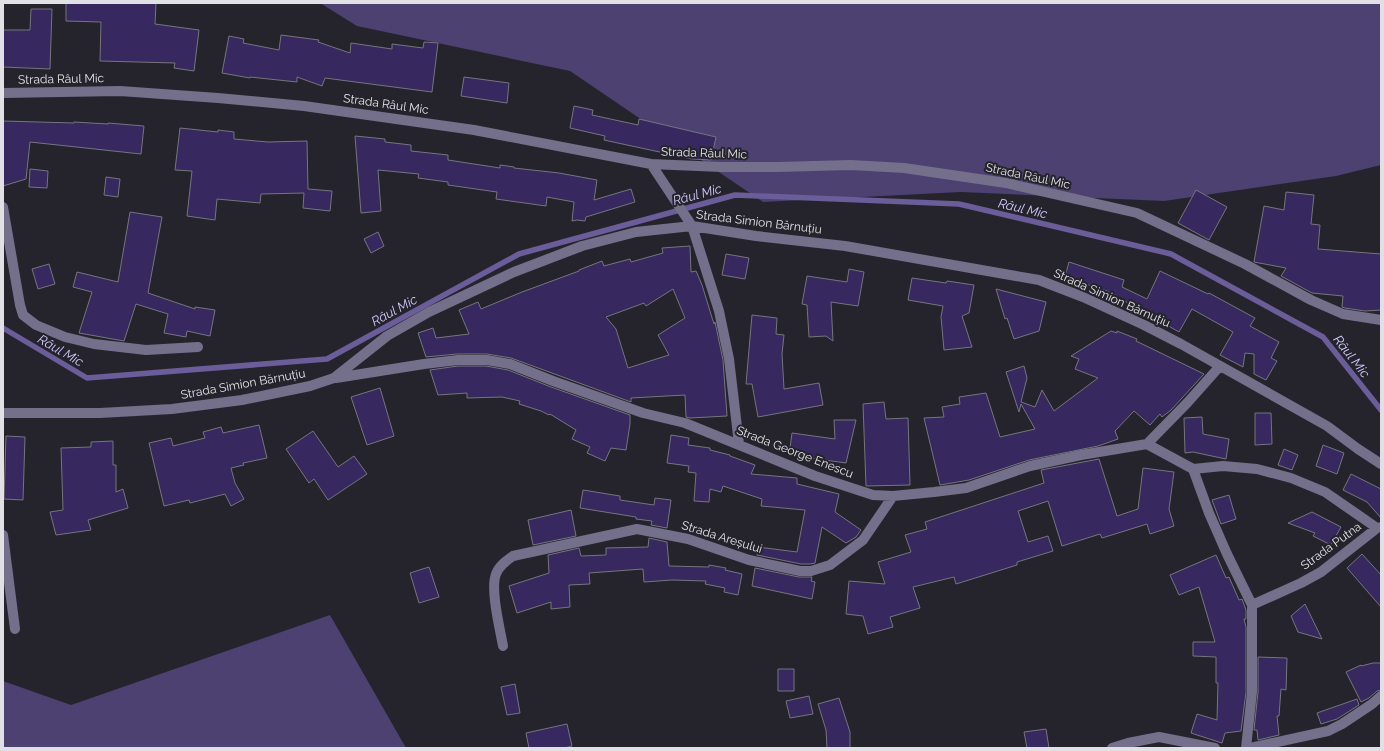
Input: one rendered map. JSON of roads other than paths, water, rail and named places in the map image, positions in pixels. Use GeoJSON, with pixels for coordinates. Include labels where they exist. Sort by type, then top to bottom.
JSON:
{"type":"FeatureCollection","features":[{"type":"Feature","properties":{"kind":"street","name":"Strada Râul Mic"},"geometry":{"type":"LineString","coordinates":[[3,93],[120,91],[304,106],[474,130],[651,164],[721,167],[851,165],[904,168],[1006,183],[1137,213],[1245,264],[1311,300],[1343,314],[1381,320]]}},
{"type":"Feature","properties":{"kind":"street"},"geometry":{"type":"LineString","coordinates":[[651,164],[692,226],[720,318],[729,359],[739,444]]}},
{"type":"Feature","properties":{"kind":"street"},"geometry":{"type":"LineString","coordinates":[[3,207],[20,305],[23,315],[36,325],[65,337],[94,344],[146,350],[198,347]]}},
{"type":"Feature","properties":{"kind":"street","name":"Strada Simion Bărnuțiu"},"geometry":{"type":"LineString","coordinates":[[3,412],[100,413],[172,409],[242,400],[310,386],[334,378],[387,336],[429,312],[514,272],[582,246],[636,232],[692,226],[756,236],[845,246],[1039,280],[1083,297],[1144,324],[1327,426],[1381,464]]}},
{"type":"Feature","properties":{"kind":"street","name":"Strada George Enescu"},"geometry":{"type":"LineString","coordinates":[[334,378],[458,360],[487,360],[510,364],[643,413],[686,423],[815,476],[873,495],[893,496],[966,488],[1030,466],[1081,455],[1147,444]]}},
{"type":"Feature","properties":{"kind":"street"},"geometry":{"type":"LineString","coordinates":[[1220,366],[1188,402],[1147,444],[1193,470],[1223,466],[1250,468],[1291,478],[1324,492],[1379,528]]}},
{"type":"Feature","properties":{"kind":"street"},"geometry":{"type":"LineString","coordinates":[[1193,470],[1221,541],[1252,605],[1252,692],[1246,748]]}},
{"type":"Feature","properties":{"kind":"street","name":"Strada Areșului"},"geometry":{"type":"LineString","coordinates":[[503,646],[494,588],[496,574],[501,565],[513,556],[637,529],[688,539],[750,560],[800,571],[811,571],[830,566],[863,540],[893,496]]}},
{"type":"Feature","properties":{"kind":"street","name":"Strada Putna"},"geometry":{"type":"LineString","coordinates":[[1252,605],[1301,583],[1321,572],[1379,528]]}},
{"type":"Feature","properties":{"kind":"street"},"geometry":{"type":"LineString","coordinates":[[3,535],[15,628]]}},
{"type":"Feature","properties":{"kind":"street"},"geometry":{"type":"LineString","coordinates":[[1250,748],[1328,731],[1342,724],[1372,704],[1381,696]]}},
{"type":"Feature","properties":{"kind":"street"},"geometry":{"type":"LineString","coordinates":[[1112,748],[1128,743],[1159,737],[1215,748]]}},
{"type":"Feature","properties":{"kind":"waterway","name":"Râul Mic"},"geometry":{"type":"LineString","coordinates":[[3,328],[87,378],[327,359],[519,254],[735,195],[959,204],[1171,254],[1323,337],[1381,410]]}}]}
